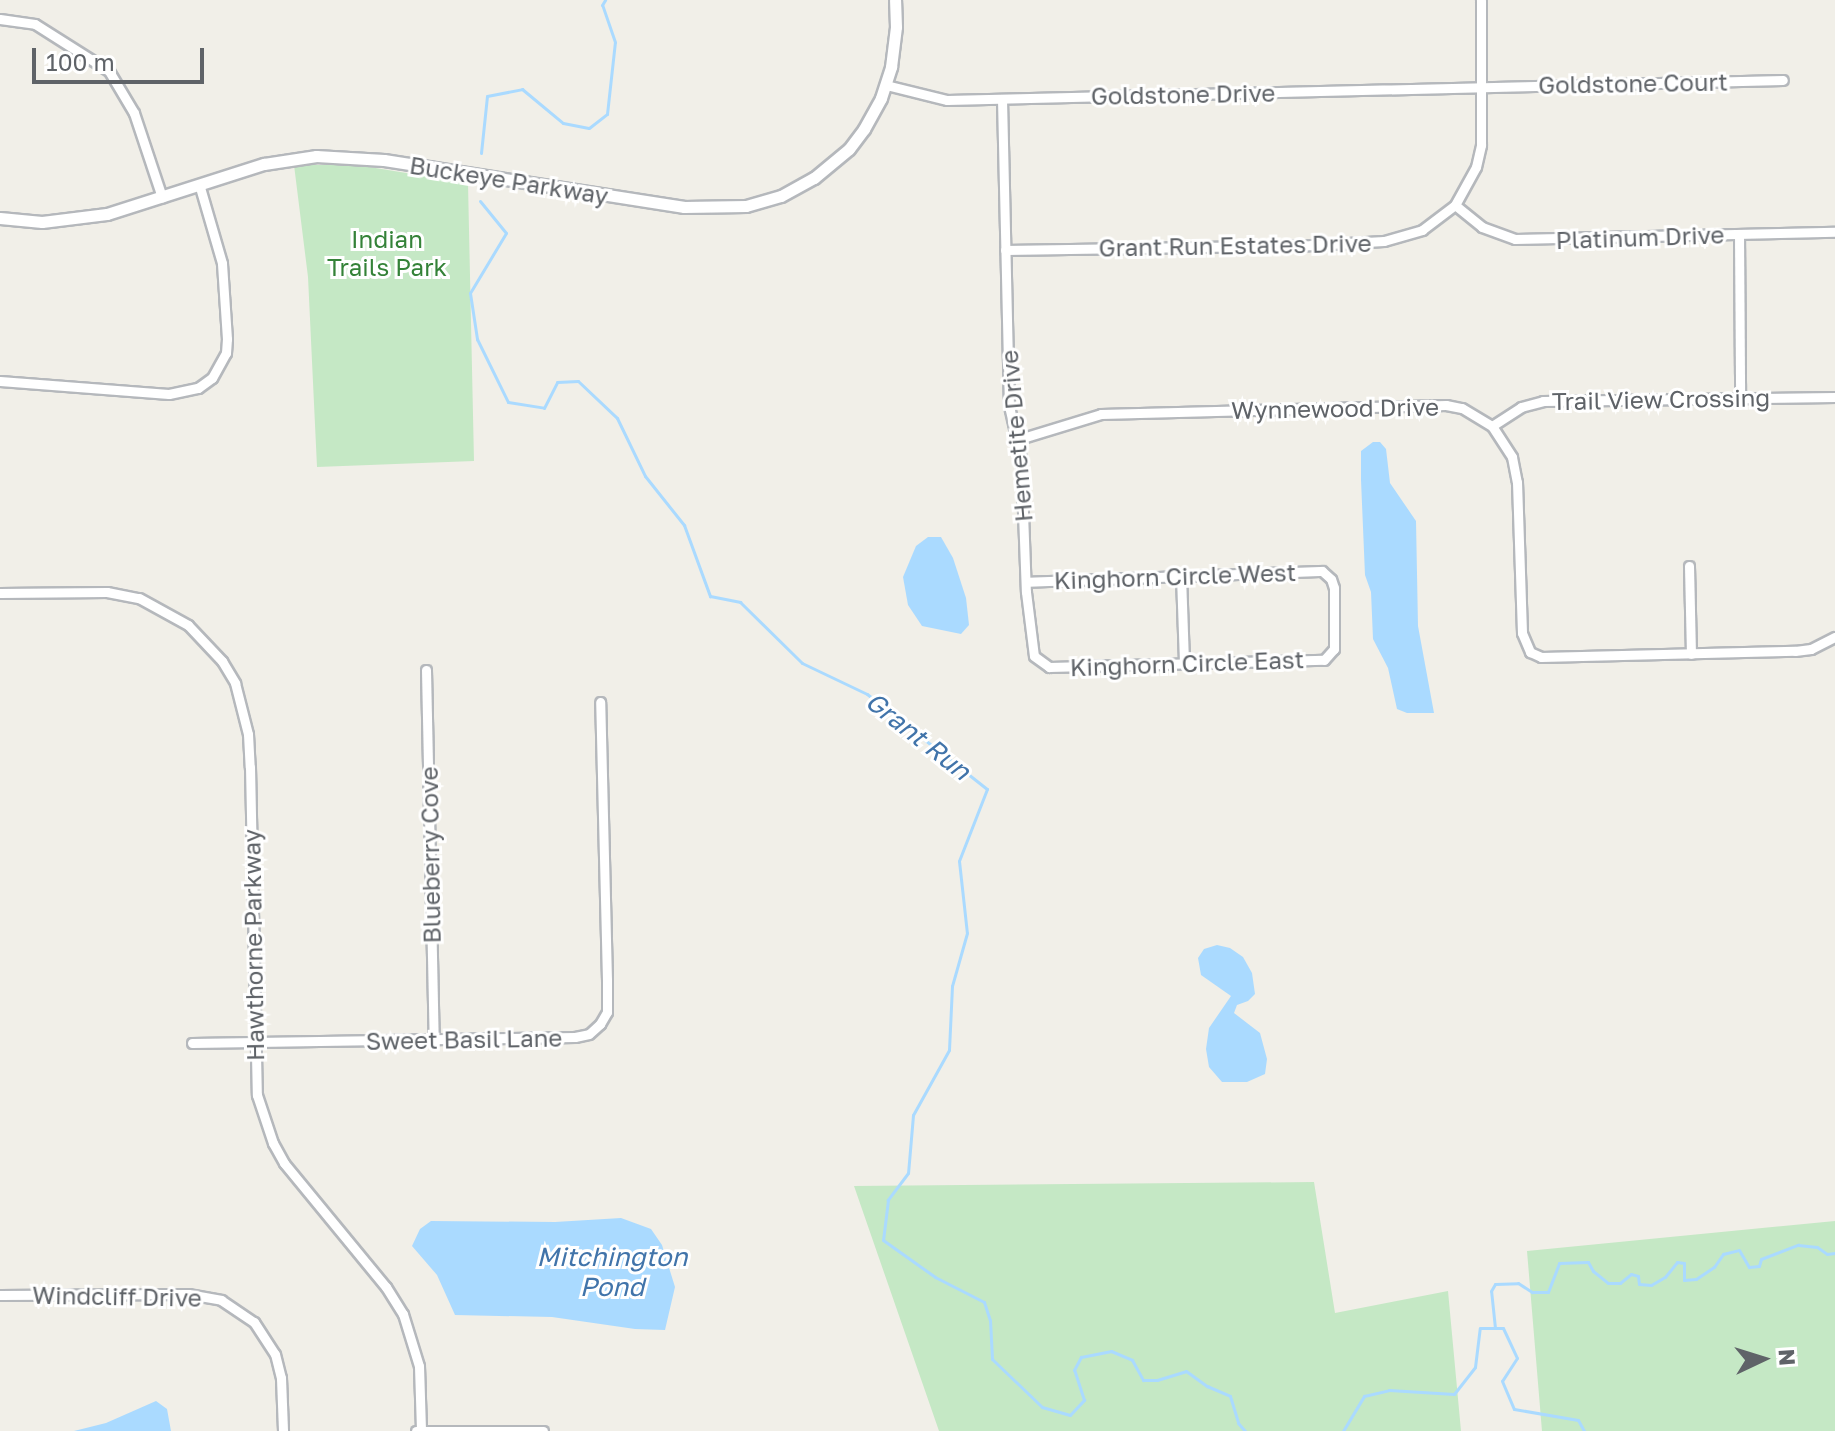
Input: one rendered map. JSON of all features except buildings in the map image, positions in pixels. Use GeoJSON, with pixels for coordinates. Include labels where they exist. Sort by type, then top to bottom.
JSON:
{"type":"FeatureCollection","features":[{"type":"Feature","properties":{"kind":"street","name":"Buckeye Parkway"},"geometry":{"type":"LineString","coordinates":[[0,218],[74,219],[107,214],[264,164],[337,156],[384,160],[684,207],[746,206],[795,189],[831,166],[864,129],[886,85],[895,48],[895,0]]}},
{"type":"Feature","properties":{"kind":"street"},"geometry":{"type":"LineString","coordinates":[[1455,205],[1467,187],[1481,145],[1481,0]]}},
{"type":"Feature","properties":{"kind":"street"},"geometry":{"type":"LineString","coordinates":[[0,19],[35,24],[109,71],[134,113],[162,197]]}},
{"type":"Feature","properties":{"kind":"street","name":"Goldstone Court"},"geometry":{"type":"LineString","coordinates":[[1483,86],[1783,80]]}},
{"type":"Feature","properties":{"kind":"street","name":"Goldstone Drive"},"geometry":{"type":"LineString","coordinates":[[886,85],[947,100],[1483,86]]}},
{"type":"Feature","properties":{"kind":"street","name":"Hemetite Drive"},"geometry":{"type":"LineString","coordinates":[[1002,99],[1009,406],[1022,466],[1031,648],[1040,663],[1049,667]]}},
{"type":"Feature","properties":{"kind":"street"},"geometry":{"type":"LineString","coordinates":[[0,381],[169,394],[198,388],[212,378],[226,353],[222,263],[199,184]]}},
{"type":"Feature","properties":{"kind":"street","name":"Platinum Drive"},"geometry":{"type":"LineString","coordinates":[[1455,205],[1482,227],[1515,239],[1835,232]]}},
{"type":"Feature","properties":{"kind":"street","name":"Grant Run Estates Drive"},"geometry":{"type":"LineString","coordinates":[[1005,250],[1384,241],[1422,230],[1455,205]]}},
{"type":"Feature","properties":{"kind":"street"},"geometry":{"type":"LineString","coordinates":[[1739,234],[1740,396]]}},
{"type":"Feature","properties":{"kind":"street","name":"Trail View Crossing"},"geometry":{"type":"LineString","coordinates":[[1492,426],[1521,407],[1543,401],[1835,397]]}},
{"type":"Feature","properties":{"kind":"street","name":"Wynnewood Drive"},"geometry":{"type":"LineString","coordinates":[[1016,440],[1078,419],[1134,412],[1446,405],[1475,414],[1492,426]]}},
{"type":"Feature","properties":{"kind":"street"},"geometry":{"type":"LineString","coordinates":[[1492,426],[1512,457],[1517,482],[1522,633],[1530,652],[1541,657],[1795,651],[1811,649],[1835,637]]}},
{"type":"Feature","properties":{"kind":"street"},"geometry":{"type":"LineString","coordinates":[[1689,566],[1691,654]]}},
{"type":"Feature","properties":{"kind":"street","name":"Kinghorn Circle West"},"geometry":{"type":"LineString","coordinates":[[1026,582],[1322,571],[1331,579],[1336,616]]}},
{"type":"Feature","properties":{"kind":"street"},"geometry":{"type":"LineString","coordinates":[[1181,576],[1184,664]]}},
{"type":"Feature","properties":{"kind":"street","name":"Hawthorne Parkway"},"geometry":{"type":"LineString","coordinates":[[0,593],[107,592],[139,598],[188,625],[222,661],[235,683],[248,734],[250,767],[257,1095],[273,1143],[304,1189],[386,1287],[403,1314],[419,1366],[419,1431]]}},
{"type":"Feature","properties":{"kind":"street","name":"Kinghorn Circle East"},"geometry":{"type":"LineString","coordinates":[[1049,667],[1324,660],[1334,649],[1336,616]]}},
{"type":"Feature","properties":{"kind":"street","name":"Blueberry Cove"},"geometry":{"type":"LineString","coordinates":[[426,670],[434,1039]]}},
{"type":"Feature","properties":{"kind":"street","name":"Sweet Basil Lane"},"geometry":{"type":"LineString","coordinates":[[192,1043],[575,1037],[589,1034],[607,1012],[600,702]]}},
{"type":"Feature","properties":{"kind":"street","name":"Windcliff Drive"},"geometry":{"type":"LineString","coordinates":[[0,1295],[188,1294],[221,1300],[254,1322],[275,1354],[281,1378],[283,1431]]}},
{"type":"Feature","properties":{"kind":"street"},"geometry":{"type":"LineString","coordinates":[[419,1431],[543,1431]]}},
{"type":"Feature","properties":{"kind":"green space","name":"Indian Trails Park"},"geometry":{"type":"Polygon","coordinates":[[[294,165],[357,165],[468,183],[474,461],[317,467],[308,277],[294,165]]]}},
{"type":"Feature","properties":{"kind":"green space"},"geometry":{"type":"Polygon","coordinates":[[[1314,1182],[1335,1313],[1448,1291],[1461,1431],[939,1431],[854,1186],[1314,1182]]]}},
{"type":"Feature","properties":{"kind":"green space"},"geometry":{"type":"Polygon","coordinates":[[[1835,1221],[1835,1431],[1542,1431],[1527,1251],[1835,1221]]]}},
{"type":"Feature","properties":{"kind":"water"},"geometry":{"type":"Polygon","coordinates":[[[1373,442],[1380,442],[1386,449],[1390,483],[1416,521],[1418,626],[1434,713],[1407,713],[1397,709],[1388,668],[1373,639],[1371,592],[1365,575],[1361,451],[1373,442]]]}},
{"type":"Feature","properties":{"kind":"water"},"geometry":{"type":"Polygon","coordinates":[[[928,537],[941,537],[953,558],[966,598],[969,625],[961,634],[922,626],[908,605],[903,577],[916,546],[928,537]]]}},
{"type":"Feature","properties":{"kind":"water"},"geometry":{"type":"Polygon","coordinates":[[[1217,945],[1230,948],[1243,957],[1252,973],[1255,994],[1237,1005],[1234,1013],[1260,1033],[1267,1059],[1265,1074],[1247,1082],[1222,1082],[1209,1067],[1206,1049],[1209,1028],[1231,996],[1201,975],[1198,958],[1204,949],[1217,945]]]}},
{"type":"Feature","properties":{"kind":"water","name":"Mitchington Pond"},"geometry":{"type":"Polygon","coordinates":[[[621,1218],[651,1229],[662,1245],[675,1287],[665,1330],[635,1329],[552,1317],[455,1315],[437,1275],[412,1246],[420,1229],[431,1221],[555,1222],[621,1218]]]}},
{"type":"Feature","properties":{"kind":"water"},"geometry":{"type":"Polygon","coordinates":[[[156,1401],[167,1409],[171,1431],[74,1431],[106,1423],[156,1401]]]}},
{"type":"Feature","properties":{"kind":"waterway","name":"Grant Run"},"geometry":{"type":"LineString","coordinates":[[481,153],[487,96],[522,89],[563,123],[589,128],[607,114],[615,42],[602,5],[605,0]]}},
{"type":"Feature","properties":{"kind":"waterway","name":"Grant Run"},"geometry":{"type":"LineString","coordinates":[[480,201],[506,233],[470,293],[477,339],[508,402],[544,408],[557,382],[578,381],[617,418],[645,476],[684,525],[710,596],[740,602],[802,663],[867,694],[987,789],[959,861],[967,933],[952,986],[949,1050],[913,1115],[908,1173],[888,1200],[883,1240],[935,1277],[984,1302],[990,1320],[992,1359],[1042,1407],[1070,1415],[1084,1400],[1074,1370],[1081,1357],[1111,1351],[1132,1360],[1143,1380],[1157,1380],[1186,1371],[1207,1386],[1230,1396],[1238,1423],[1245,1431]]}},
{"type":"Feature","properties":{"kind":"waterway"},"geometry":{"type":"LineString","coordinates":[[1495,1328],[1491,1291],[1495,1284],[1518,1283],[1532,1292],[1548,1292],[1559,1263],[1588,1262],[1593,1271],[1608,1283],[1620,1283],[1631,1274],[1638,1276],[1639,1284],[1651,1285],[1665,1277],[1677,1262],[1684,1263],[1684,1280],[1696,1279],[1714,1267],[1723,1254],[1739,1250],[1749,1267],[1759,1266],[1761,1259],[1798,1245],[1817,1247],[1827,1254],[1835,1253]]}},
{"type":"Feature","properties":{"kind":"waterway","name":"Grant Run"},"geometry":{"type":"LineString","coordinates":[[1343,1431],[1364,1396],[1389,1390],[1454,1394],[1475,1367],[1480,1328],[1503,1328],[1517,1358],[1502,1381],[1514,1409],[1578,1420],[1584,1431]]}}]}
